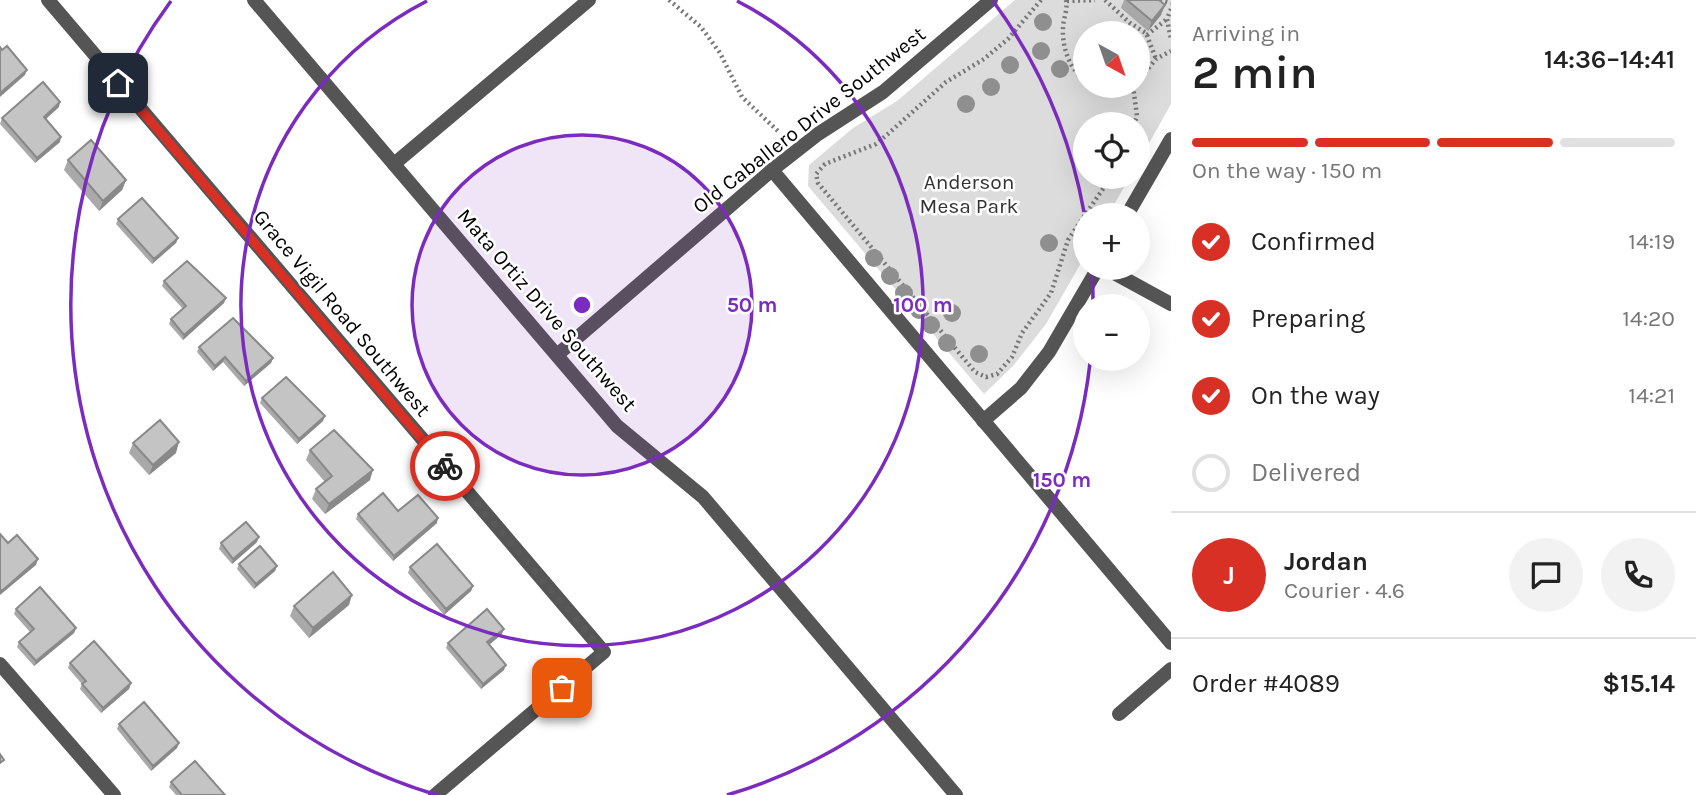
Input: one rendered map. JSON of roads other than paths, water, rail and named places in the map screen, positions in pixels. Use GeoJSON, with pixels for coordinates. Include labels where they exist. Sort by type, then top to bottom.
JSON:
{"type":"FeatureCollection","features":[{"type":"Feature","properties":{"kind":"street","name":"Grace Vigil Road Southwest"},"geometry":{"type":"LineString","coordinates":[[48,0],[604,652],[435,795]]}},
{"type":"Feature","properties":{"kind":"street","name":"Mata Ortiz Drive Southwest"},"geometry":{"type":"LineString","coordinates":[[254,0],[617,426],[703,497],[956,795]]}},
{"type":"Feature","properties":{"kind":"street"},"geometry":{"type":"LineString","coordinates":[[394,164],[589,0]]}},
{"type":"Feature","properties":{"kind":"street","name":"Old Caballero Drive Southwest"},"geometry":{"type":"LineString","coordinates":[[557,355],[772,170],[818,134],[883,92],[992,0]]}},
{"type":"Feature","properties":{"kind":"street"},"geometry":{"type":"LineString","coordinates":[[1134,203],[1171,139]]}},
{"type":"Feature","properties":{"kind":"street"},"geometry":{"type":"LineString","coordinates":[[772,170],[1171,643]]}},
{"type":"Feature","properties":{"kind":"street"},"geometry":{"type":"LineString","coordinates":[[983,421],[1021,387],[1049,352],[1091,280]]}},
{"type":"Feature","properties":{"kind":"street"},"geometry":{"type":"LineString","coordinates":[[1127,280],[1171,304]]}},
{"type":"Feature","properties":{"kind":"street"},"geometry":{"type":"LineString","coordinates":[[0,664],[114,795]]}},
{"type":"Feature","properties":{"kind":"street"},"geometry":{"type":"LineString","coordinates":[[1119,714],[1171,669]]}},
{"type":"Feature","properties":{"kind":"park label","name":"Anderson Mesa Park"},"geometry":{"type":"Point","coordinates":[969,194]}}]}
